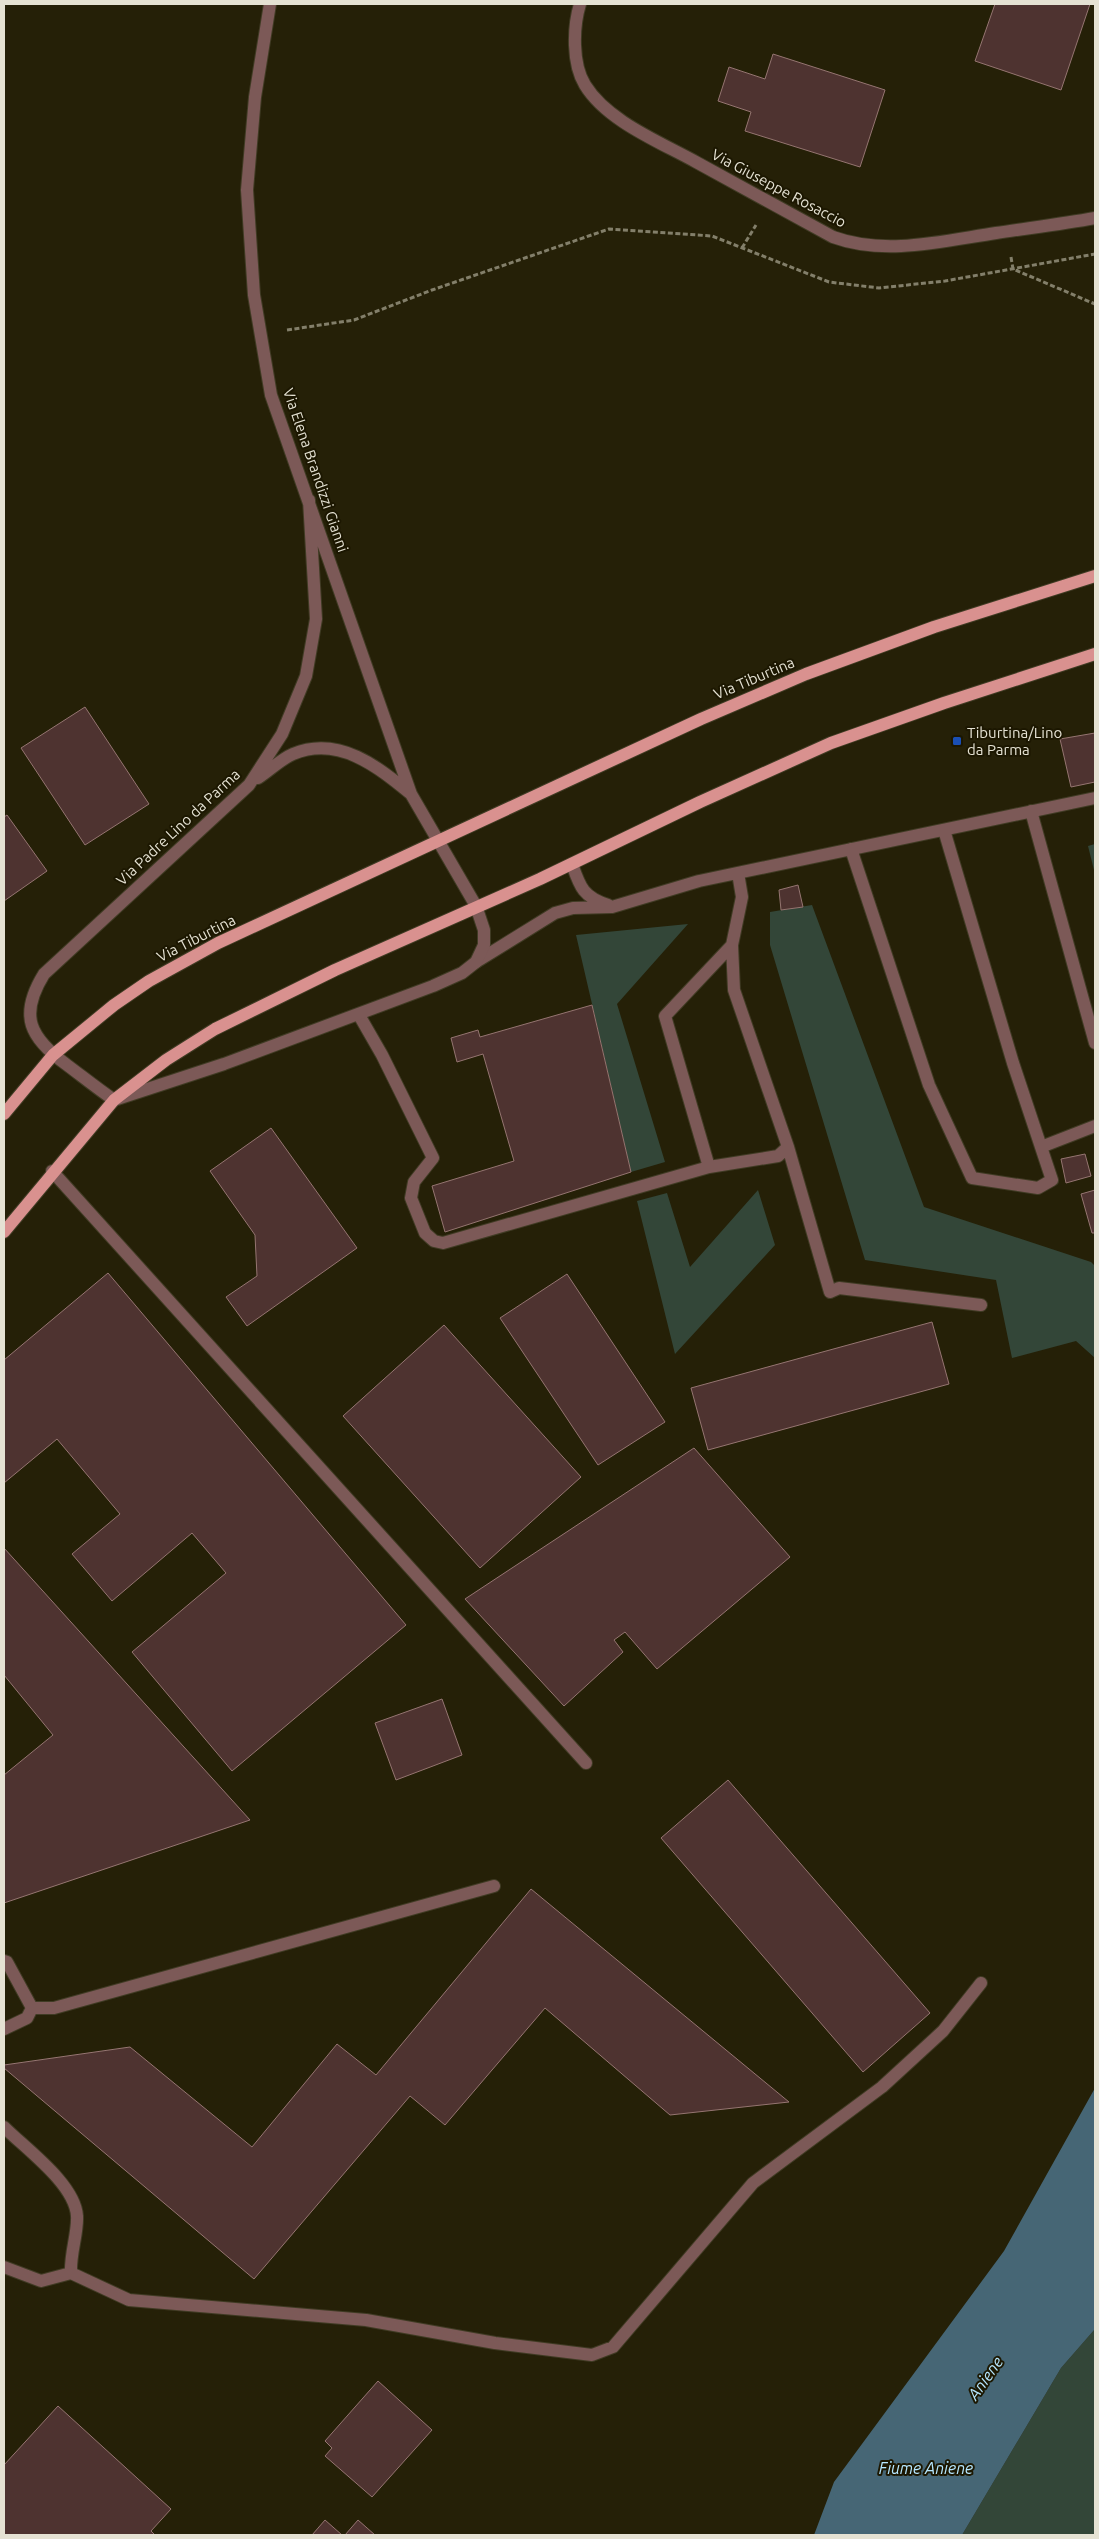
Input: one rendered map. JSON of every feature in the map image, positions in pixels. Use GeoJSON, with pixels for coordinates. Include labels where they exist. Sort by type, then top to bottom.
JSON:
{"type":"FeatureCollection","features":[{"type":"Feature","properties":{"kind":"main road","name":"Via Tiburtina"},"geometry":{"type":"LineString","coordinates":[[4,1114],[53,1055],[114,1005],[183,961],[701,719],[806,674],[908,636],[1095,576]]}},
{"type":"Feature","properties":{"kind":"main road"},"geometry":{"type":"LineString","coordinates":[[4,1232],[52,1171],[114,1100],[181,1050],[215,1029],[335,970],[572,864],[700,802],[831,743],[944,703],[1095,654]]}},
{"type":"Feature","properties":{"kind":"street","name":"Via Elena Brandizzi Gianni"},"geometry":{"type":"LineString","coordinates":[[270,4],[255,97],[247,190],[254,295],[271,395],[411,794],[437,841]]}},
{"type":"Feature","properties":{"kind":"street","name":"Via Giuseppe Rosaccio"},"geometry":{"type":"LineString","coordinates":[[580,4],[575,39],[579,69],[584,84],[602,107],[670,148],[833,237],[862,245],[888,246],[941,242],[1095,218]]}},
{"type":"Feature","properties":{"kind":"street","name":"Via Padre Lino da Parma"},"geometry":{"type":"LineString","coordinates":[[249,785],[282,734],[301,692],[310,660],[316,619],[309,500]]}},
{"type":"Feature","properties":{"kind":"street","name":"Via Padre Lino da Parma"},"geometry":{"type":"LineString","coordinates":[[114,1100],[53,1055],[36,1038],[29,1016],[33,991],[44,974],[249,785],[293,754],[315,749],[336,749],[366,760],[411,794]]}},
{"type":"Feature","properties":{"kind":"street"},"geometry":{"type":"LineString","coordinates":[[114,1100],[224,1064],[359,1015],[462,974],[476,962],[555,913],[573,908],[612,907],[699,881],[1095,798]]}},
{"type":"Feature","properties":{"kind":"street"},"geometry":{"type":"LineString","coordinates":[[1031,811],[1095,1043]]}},
{"type":"Feature","properties":{"kind":"street"},"geometry":{"type":"LineString","coordinates":[[851,849],[929,1085],[972,1178],[1038,1188],[1052,1180],[1013,1063],[944,830]]}},
{"type":"Feature","properties":{"kind":"street"},"geometry":{"type":"LineString","coordinates":[[437,841],[476,906],[484,930],[484,945],[476,962]]}},
{"type":"Feature","properties":{"kind":"street"},"geometry":{"type":"LineString","coordinates":[[572,864],[580,887],[596,902],[612,907]]}},
{"type":"Feature","properties":{"kind":"street"},"geometry":{"type":"LineString","coordinates":[[738,873],[742,897],[732,945],[734,990],[788,1146],[830,1292],[839,1288],[981,1305]]}},
{"type":"Feature","properties":{"kind":"street"},"geometry":{"type":"LineString","coordinates":[[709,1168],[664,1016],[732,945]]}},
{"type":"Feature","properties":{"kind":"street"},"geometry":{"type":"LineString","coordinates":[[359,1015],[382,1055],[433,1158],[414,1182],[411,1198],[426,1234],[434,1241],[443,1243],[709,1168],[778,1156],[788,1146]]}},
{"type":"Feature","properties":{"kind":"street"},"geometry":{"type":"LineString","coordinates":[[1041,1146],[1095,1126]]}},
{"type":"Feature","properties":{"kind":"street"},"geometry":{"type":"LineString","coordinates":[[52,1171],[586,1763]]}},
{"type":"Feature","properties":{"kind":"street"},"geometry":{"type":"LineString","coordinates":[[32,2008],[54,2008],[494,1886]]}},
{"type":"Feature","properties":{"kind":"street"},"geometry":{"type":"LineString","coordinates":[[6,1962],[32,2008]]}},
{"type":"Feature","properties":{"kind":"street"},"geometry":{"type":"LineString","coordinates":[[4,2267],[41,2281],[71,2273],[129,2300],[366,2320],[503,2344],[592,2355],[613,2347],[753,2183],[882,2087],[943,2031],[981,1983]]}},
{"type":"Feature","properties":{"kind":"street"},"geometry":{"type":"LineString","coordinates":[[4,2029],[28,2018],[32,2008]]}},
{"type":"Feature","properties":{"kind":"street"},"geometry":{"type":"LineString","coordinates":[[4,2128],[68,2189],[77,2215],[70,2258],[71,2273]]}},
{"type":"Feature","properties":{"kind":"path"},"geometry":{"type":"LineString","coordinates":[[261,334],[354,320],[432,290],[609,229],[712,236],[829,282],[879,288],[946,281],[1095,254]]}},
{"type":"Feature","properties":{"kind":"path"},"geometry":{"type":"LineString","coordinates":[[1013,269],[1095,304]]}},
{"type":"Feature","properties":{"kind":"green space"},"geometry":{"type":"Polygon","coordinates":[[[1095,844],[1095,874],[1088,846],[1095,844]]]}},
{"type":"Feature","properties":{"kind":"green space"},"geometry":{"type":"Polygon","coordinates":[[[812,905],[924,1207],[1091,1262],[1095,1266],[1095,1358],[1076,1341],[1012,1358],[996,1280],[865,1260],[770,945],[770,912],[812,905]]]}},
{"type":"Feature","properties":{"kind":"green space"},"geometry":{"type":"Polygon","coordinates":[[[688,924],[617,1004],[665,1162],[631,1172],[576,935],[688,924]]]}},
{"type":"Feature","properties":{"kind":"green space"},"geometry":{"type":"Polygon","coordinates":[[[758,1190],[775,1245],[675,1354],[637,1201],[667,1193],[690,1267],[758,1190]]]}},
{"type":"Feature","properties":{"kind":"green space"},"geometry":{"type":"Polygon","coordinates":[[[1095,2329],[1095,2535],[962,2535],[1061,2368],[1095,2329]]]}},
{"type":"Feature","properties":{"kind":"water","name":"Fiume Aniene"},"geometry":{"type":"Polygon","coordinates":[[[1095,2088],[1095,2329],[1061,2368],[962,2535],[814,2535],[834,2482],[1004,2251],[1095,2088]]]}},
{"type":"Feature","properties":{"kind":"building"},"geometry":{"type":"Polygon","coordinates":[[[995,4],[1090,4],[1061,90],[975,61],[995,4]]]}},
{"type":"Feature","properties":{"kind":"building"},"geometry":{"type":"Polygon","coordinates":[[[773,54],[885,90],[860,167],[745,131],[751,112],[718,101],[729,67],[765,79],[773,54]]]}},
{"type":"Feature","properties":{"kind":"building"},"geometry":{"type":"Polygon","coordinates":[[[85,707],[149,804],[85,845],[21,748],[85,707]]]}},
{"type":"Feature","properties":{"kind":"building"},"geometry":{"type":"Polygon","coordinates":[[[1095,733],[1095,782],[1071,787],[1060,739],[1095,733]]]}},
{"type":"Feature","properties":{"kind":"building"},"geometry":{"type":"Polygon","coordinates":[[[7,815],[47,871],[4,901],[4,817],[7,815]]]}},
{"type":"Feature","properties":{"kind":"building"},"geometry":{"type":"Polygon","coordinates":[[[798,885],[803,907],[781,910],[779,890],[798,885]]]}},
{"type":"Feature","properties":{"kind":"building"},"geometry":{"type":"Polygon","coordinates":[[[592,1005],[631,1172],[445,1232],[432,1186],[514,1161],[483,1054],[457,1062],[451,1038],[478,1030],[480,1037],[592,1005]]]}},
{"type":"Feature","properties":{"kind":"building"},"geometry":{"type":"Polygon","coordinates":[[[271,1128],[357,1248],[247,1326],[226,1297],[257,1276],[255,1235],[210,1171],[271,1128]]]}},
{"type":"Feature","properties":{"kind":"building"},"geometry":{"type":"Polygon","coordinates":[[[1085,1154],[1091,1176],[1066,1183],[1061,1159],[1085,1154]]]}},
{"type":"Feature","properties":{"kind":"building"},"geometry":{"type":"Polygon","coordinates":[[[1095,1190],[1095,1233],[1092,1233],[1081,1194],[1095,1190]]]}},
{"type":"Feature","properties":{"kind":"building"},"geometry":{"type":"Polygon","coordinates":[[[108,1273],[406,1625],[232,1771],[132,1652],[226,1573],[192,1533],[112,1601],[72,1554],[120,1514],[57,1439],[4,1483],[4,1360],[108,1273]]]}},
{"type":"Feature","properties":{"kind":"building"},"geometry":{"type":"Polygon","coordinates":[[[567,1274],[665,1422],[598,1465],[500,1318],[567,1274]]]}},
{"type":"Feature","properties":{"kind":"building"},"geometry":{"type":"Polygon","coordinates":[[[932,1322],[949,1384],[708,1450],[691,1388],[932,1322]]]}},
{"type":"Feature","properties":{"kind":"building"},"geometry":{"type":"Polygon","coordinates":[[[444,1325],[581,1477],[480,1568],[343,1416],[444,1325]]]}},
{"type":"Feature","properties":{"kind":"building"},"geometry":{"type":"Polygon","coordinates":[[[694,1448],[790,1557],[657,1669],[625,1632],[614,1640],[623,1652],[564,1706],[465,1599],[694,1448]]]}},
{"type":"Feature","properties":{"kind":"building"},"geometry":{"type":"Polygon","coordinates":[[[4,1548],[250,1820],[4,1903],[4,1775],[53,1735],[4,1675],[4,1548]]]}},
{"type":"Feature","properties":{"kind":"building"},"geometry":{"type":"Polygon","coordinates":[[[442,1699],[462,1755],[396,1780],[375,1723],[442,1699]]]}},
{"type":"Feature","properties":{"kind":"building"},"geometry":{"type":"Polygon","coordinates":[[[728,1780],[930,2013],[863,2072],[661,1838],[728,1780]]]}},
{"type":"Feature","properties":{"kind":"building"},"geometry":{"type":"Polygon","coordinates":[[[531,1889],[789,2102],[670,2115],[545,2008],[445,2125],[410,2096],[254,2279],[4,2068],[4,2065],[130,2047],[252,2147],[337,2044],[376,2075],[531,1889]]]}},
{"type":"Feature","properties":{"kind":"building"},"geometry":{"type":"Polygon","coordinates":[[[378,2381],[432,2430],[372,2497],[325,2456],[332,2448],[325,2441],[378,2381]]]}},
{"type":"Feature","properties":{"kind":"building"},"geometry":{"type":"Polygon","coordinates":[[[58,2406],[171,2509],[151,2531],[155,2535],[4,2535],[4,2465],[58,2406]]]}},
{"type":"Feature","properties":{"kind":"building"},"geometry":{"type":"Polygon","coordinates":[[[325,2520],[342,2535],[312,2535],[325,2520]]]}},
{"type":"Feature","properties":{"kind":"building"},"geometry":{"type":"Polygon","coordinates":[[[358,2520],[375,2535],[345,2535],[358,2520]]]}},
{"type":"Feature","properties":{"kind":"place","name":"Tiburtina/Lino da Parma"},"geometry":{"type":"Point","coordinates":[957,741]}},
{"type":"Feature","properties":{"kind":"water label","name":"Aniene"},"geometry":{"type":"Point","coordinates":[985,2378]}}]}
